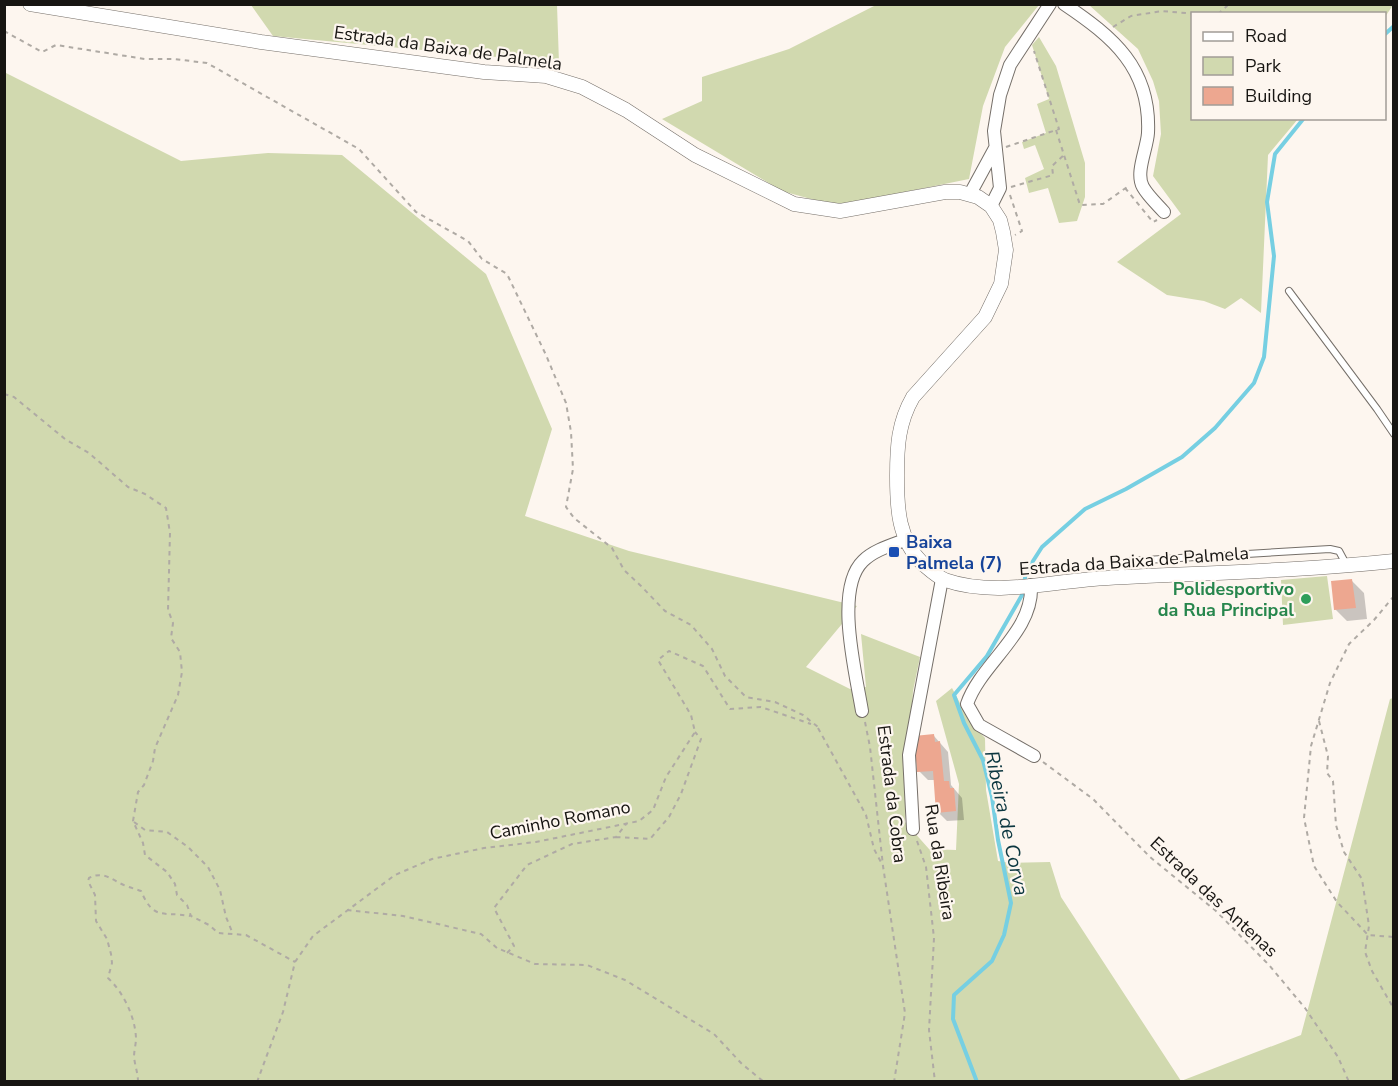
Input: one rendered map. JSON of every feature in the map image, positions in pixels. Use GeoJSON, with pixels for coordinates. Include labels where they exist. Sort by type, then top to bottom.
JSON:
{"type":"FeatureCollection","features":[{"type":"Feature","properties":{"kind":"street","name":"Estrada da Baixa de Palmela"},"geometry":{"type":"LineString","coordinates":[[30,4],[261,42],[484,72],[546,76],[582,87],[626,110],[695,155],[794,204],[840,211],[945,192],[970,194],[992,206],[1000,220],[1005,240],[1005,266],[1001,284],[985,317],[925,382],[904,412],[897,444],[897,507],[900,527],[905,540],[918,558],[931,572],[942,579],[962,585],[1003,587],[1121,577],[1196,575],[1394,561]]}},
{"type":"Feature","properties":{"kind":"street"},"geometry":{"type":"LineString","coordinates":[[992,206],[1000,188],[995,148],[996,113],[1004,80],[1010,65],[1050,4]]}},
{"type":"Feature","properties":{"kind":"street"},"geometry":{"type":"LineString","coordinates":[[1064,4],[1113,40],[1128,60],[1140,83],[1146,108],[1148,134],[1140,177],[1147,192],[1164,212]]}},
{"type":"Feature","properties":{"kind":"street"},"geometry":{"type":"LineString","coordinates":[[970,194],[995,148]]}},
{"type":"Feature","properties":{"kind":"street","name":"Estrada da Cobra"},"geometry":{"type":"LineString","coordinates":[[862,711],[848,616],[850,590],[856,572],[863,561],[874,553],[905,540]]}},
{"type":"Feature","properties":{"kind":"street","name":"Rua da Ribeira"},"geometry":{"type":"LineString","coordinates":[[913,829],[909,754],[942,579]]}},
{"type":"Feature","properties":{"kind":"street"},"geometry":{"type":"LineString","coordinates":[[1031,585],[1032,596],[1024,617],[1000,655],[973,688],[967,704],[980,725],[1034,756]]}},
{"type":"Feature","properties":{"kind":"lane"},"geometry":{"type":"LineString","coordinates":[[1289,291],[1394,434]]}},
{"type":"Feature","properties":{"kind":"path"},"geometry":{"type":"LineString","coordinates":[[1116,25],[1131,16],[1141,14],[1162,11],[1191,14]]}},
{"type":"Feature","properties":{"kind":"path"},"geometry":{"type":"LineString","coordinates":[[4,31],[42,52],[56,45],[144,59],[174,59],[207,63],[359,149],[416,212],[468,241],[483,259],[507,274],[566,403],[572,432],[573,469],[566,507],[574,518],[612,548],[624,570],[665,611],[690,625],[712,649],[724,676],[746,697],[775,702],[803,715],[818,727],[866,815],[874,849],[883,866]]}},
{"type":"Feature","properties":{"kind":"path"},"geometry":{"type":"LineString","coordinates":[[1022,142],[1059,129],[1030,34]]}},
{"type":"Feature","properties":{"kind":"path"},"geometry":{"type":"LineString","coordinates":[[1056,130],[1080,205],[1103,204],[1140,177]]}},
{"type":"Feature","properties":{"kind":"path"},"geometry":{"type":"LineString","coordinates":[[1005,240],[1022,231],[1008,189],[1053,175],[1052,166],[1064,155]]}},
{"type":"Feature","properties":{"kind":"path"},"geometry":{"type":"LineString","coordinates":[[4,394],[14,397],[65,439],[89,453],[128,487],[145,494],[166,508],[169,514],[168,610],[173,623],[171,638],[180,652],[182,672],[178,694],[155,748],[144,785],[138,792],[133,821],[143,843],[145,855],[167,872],[175,884],[177,895],[187,905],[191,916]]}},
{"type":"Feature","properties":{"kind":"path"},"geometry":{"type":"LineString","coordinates":[[1394,596],[1374,620],[1349,644],[1330,683],[1311,746],[1304,818],[1314,866],[1336,902],[1368,936],[1394,937]]}},
{"type":"Feature","properties":{"kind":"path"},"geometry":{"type":"LineString","coordinates":[[507,952],[514,946],[494,908],[527,865],[572,844],[616,837],[650,839],[669,816],[681,794],[701,739],[695,732],[691,715],[657,660],[669,651],[703,666],[730,709],[761,707],[818,727]]}},
{"type":"Feature","properties":{"kind":"path","name":"Estrada da Cobra"},"geometry":{"type":"LineString","coordinates":[[862,711],[870,747],[883,866],[905,1013],[894,1082]]}},
{"type":"Feature","properties":{"kind":"path"},"geometry":{"type":"LineString","coordinates":[[1319,720],[1328,756],[1327,773],[1333,780],[1335,825],[1344,852],[1362,879],[1369,926],[1365,952],[1372,971],[1394,1009]]}},
{"type":"Feature","properties":{"kind":"path","name":"Caminho Romano"},"geometry":{"type":"LineString","coordinates":[[257,1082],[283,1012],[295,962],[313,936],[395,875],[432,859],[484,848],[536,842],[639,821],[653,810],[666,777],[695,732]]}},
{"type":"Feature","properties":{"kind":"path","name":"Estrada das Antenas"},"geometry":{"type":"LineString","coordinates":[[1034,756],[1093,799],[1150,857],[1216,911],[1269,965],[1305,1008],[1338,1057],[1349,1082]]}},
{"type":"Feature","properties":{"kind":"path"},"geometry":{"type":"LineString","coordinates":[[133,821],[145,830],[167,832],[188,847],[208,867],[220,890],[226,917],[233,934]]}},
{"type":"Feature","properties":{"kind":"path"},"geometry":{"type":"LineString","coordinates":[[616,837],[627,823]]}},
{"type":"Feature","properties":{"kind":"path","name":"Rua da Ribeira"},"geometry":{"type":"LineString","coordinates":[[913,829],[926,867],[934,939],[929,1030],[935,1082]]}},
{"type":"Feature","properties":{"kind":"path"},"geometry":{"type":"LineString","coordinates":[[138,1082],[134,1057],[136,1037],[133,1022],[116,985],[108,978],[112,963],[111,954],[107,939],[96,921],[95,895],[88,881],[89,878],[100,874],[110,877],[141,891],[147,906],[160,914],[174,913],[191,916],[209,925],[218,933],[246,935],[295,962]]}},
{"type":"Feature","properties":{"kind":"path"},"geometry":{"type":"LineString","coordinates":[[346,910],[403,916],[481,934],[497,948],[535,964],[587,965],[625,980],[714,1034],[742,1064],[764,1082]]}},
{"type":"Feature","properties":{"kind":"green space"},"geometry":{"type":"Polygon","coordinates":[[[251,5],[557,5],[559,63],[273,36],[251,5]]]}},
{"type":"Feature","properties":{"kind":"green space"},"geometry":{"type":"Polygon","coordinates":[[[876,5],[1039,5],[1005,47],[983,106],[969,179],[836,206],[782,191],[662,119],[702,101],[702,77],[789,49],[876,5]]]}},
{"type":"Feature","properties":{"kind":"green space"},"geometry":{"type":"Polygon","coordinates":[[[1089,5],[1393,5],[1386,16],[1386,12],[1191,12],[1191,120],[1297,120],[1268,155],[1261,313],[1241,298],[1225,309],[1204,301],[1167,295],[1117,262],[1181,214],[1153,176],[1161,134],[1159,101],[1153,81],[1138,49],[1089,5]]]}},
{"type":"Feature","properties":{"kind":"green space"},"geometry":{"type":"Polygon","coordinates":[[[1039,37],[1056,66],[1085,163],[1085,197],[1077,221],[1059,223],[1048,188],[1029,193],[1025,178],[1044,169],[1035,145],[1024,149],[1022,142],[1046,133],[1037,104],[1049,99],[1032,45],[1039,37]]]}},
{"type":"Feature","properties":{"kind":"green space"},"geometry":{"type":"Polygon","coordinates":[[[4,72],[181,161],[268,153],[342,155],[486,274],[552,429],[525,516],[629,551],[857,606],[806,667],[850,689],[866,687],[861,634],[920,657],[913,691],[905,822],[929,849],[956,850],[959,784],[936,701],[952,688],[970,722],[985,738],[986,790],[998,861],[1050,862],[1061,897],[1181,1081],[5,1081],[4,72]]]}},
{"type":"Feature","properties":{"kind":"green space","name":"Polidesportivo da Rua Principal"},"geometry":{"type":"Polygon","coordinates":[[[1327,576],[1333,619],[1283,625],[1281,580],[1327,576]]]}},
{"type":"Feature","properties":{"kind":"green space"},"geometry":{"type":"Polygon","coordinates":[[[1393,698],[1393,1081],[1181,1081],[1301,1035],[1390,699],[1393,698]]]}},
{"type":"Feature","properties":{"kind":"building"},"geometry":{"type":"Polygon","coordinates":[[[1352,579],[1356,608],[1334,610],[1331,581],[1352,579]]]}},
{"type":"Feature","properties":{"kind":"building"},"geometry":{"type":"Polygon","coordinates":[[[934,734],[935,742],[940,741],[944,781],[949,781],[950,788],[954,788],[956,811],[936,813],[933,771],[917,772],[914,736],[934,734]]]}},
{"type":"Feature","properties":{"kind":"waterway"},"geometry":{"type":"LineString","coordinates":[[1386,33],[1394,26]]}},
{"type":"Feature","properties":{"kind":"waterway","name":"Ribeira de Corva"},"geometry":{"type":"LineString","coordinates":[[977,1082],[953,1019],[954,995],[992,961],[1004,935],[1011,903],[983,760],[964,723],[954,695],[987,656],[1022,595],[1026,572],[1042,547],[1085,509],[1182,457],[1215,428],[1254,383],[1264,357],[1274,256],[1267,202],[1275,154],[1302,120]]}},
{"type":"Feature","properties":{"kind":"place","name":"Baixa Palmela (7)"},"geometry":{"type":"Point","coordinates":[894,552]}},
{"type":"Feature","properties":{"kind":"place","name":"Polidesportivo da Rua Principal"},"geometry":{"type":"Point","coordinates":[1306,599]}}]}
